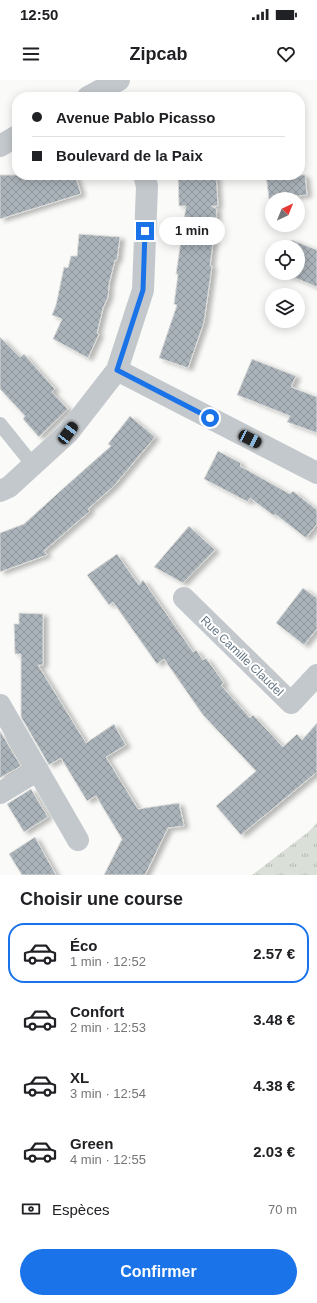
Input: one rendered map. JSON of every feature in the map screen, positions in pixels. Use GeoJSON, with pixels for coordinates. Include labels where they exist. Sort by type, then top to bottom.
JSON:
{"type":"FeatureCollection","features":[{"type":"Feature","properties":{"kind":"street"},"geometry":{"type":"LineString","coordinates":[[102,92],[119,86]]}},
{"type":"Feature","properties":{"kind":"street"},"geometry":{"type":"LineString","coordinates":[[0,146],[12,139]]}},
{"type":"Feature","properties":{"kind":"street"},"geometry":{"type":"LineString","coordinates":[[0,491],[9,487],[68,433],[117,370],[143,290],[147,186],[145,180]]}},
{"type":"Feature","properties":{"kind":"street"},"geometry":{"type":"LineString","coordinates":[[117,370],[317,473]]}},
{"type":"Feature","properties":{"kind":"street","name":"Rue Camille Claudel"},"geometry":{"type":"LineString","coordinates":[[184,598],[291,703],[317,675]]}},
{"type":"Feature","properties":{"kind":"street"},"geometry":{"type":"LineString","coordinates":[[0,705],[78,840]]}},
{"type":"Feature","properties":{"kind":"street"},"geometry":{"type":"LineString","coordinates":[[0,793],[38,770]]}},
{"type":"Feature","properties":{"kind":"lane"},"geometry":{"type":"LineString","coordinates":[[0,424],[33,465]]}},
{"type":"Feature","properties":{"kind":"green space"},"geometry":{"type":"Polygon","coordinates":[[[317,823],[317,875],[252,875],[307,833],[317,823]]]}},
{"type":"Feature","properties":{"kind":"building"},"geometry":{"type":"Polygon","coordinates":[[[0,175],[12,175],[12,180],[77,180],[81,194],[0,219],[0,175]]]}},
{"type":"Feature","properties":{"kind":"building"},"geometry":{"type":"Polygon","coordinates":[[[305,175],[307,195],[305,195],[305,192],[268,192],[267,180],[305,180],[305,175]]]}},
{"type":"Feature","properties":{"kind":"building"},"geometry":{"type":"Polygon","coordinates":[[[178,180],[216,180],[218,206],[211,206],[217,209],[210,266],[212,266],[204,322],[188,368],[159,358],[177,305],[174,304],[178,274],[176,274],[186,206],[179,206],[178,180]]]}},
{"type":"Feature","properties":{"kind":"building"},"geometry":{"type":"Polygon","coordinates":[[[79,234],[120,237],[117,260],[115,260],[109,284],[108,297],[103,308],[97,333],[99,334],[88,358],[53,339],[62,319],[52,315],[56,305],[64,267],[68,268],[71,256],[77,256],[79,234]]]}},
{"type":"Feature","properties":{"kind":"building"},"geometry":{"type":"Polygon","coordinates":[[[305,245],[317,250],[317,287],[300,280],[305,280],[305,245]]]}},
{"type":"Feature","properties":{"kind":"building"},"geometry":{"type":"Polygon","coordinates":[[[0,337],[20,357],[24,354],[55,389],[52,392],[68,409],[39,437],[23,419],[25,416],[0,389],[0,337]]]}},
{"type":"Feature","properties":{"kind":"building"},"geometry":{"type":"Polygon","coordinates":[[[252,359],[296,376],[291,387],[317,397],[317,433],[287,422],[290,416],[237,395],[252,359]]]}},
{"type":"Feature","properties":{"kind":"building"},"geometry":{"type":"Polygon","coordinates":[[[130,416],[155,437],[114,486],[88,509],[90,511],[44,551],[47,555],[0,572],[0,533],[24,524],[111,446],[108,444],[130,416]]]}},
{"type":"Feature","properties":{"kind":"building"},"geometry":{"type":"Polygon","coordinates":[[[218,451],[241,463],[240,466],[290,494],[293,491],[317,510],[317,524],[306,538],[275,514],[274,516],[250,498],[248,502],[204,479],[218,451]]]}},
{"type":"Feature","properties":{"kind":"building"},"geometry":{"type":"Polygon","coordinates":[[[189,526],[215,550],[183,583],[154,567],[189,526]]]}},
{"type":"Feature","properties":{"kind":"building"},"geometry":{"type":"Polygon","coordinates":[[[117,554],[139,585],[143,580],[193,652],[196,650],[203,660],[206,658],[224,683],[221,685],[250,718],[253,715],[283,747],[297,734],[302,740],[317,723],[317,772],[241,835],[216,806],[256,771],[203,715],[164,659],[157,664],[113,602],[109,605],[87,575],[117,554]]]}},
{"type":"Feature","properties":{"kind":"building"},"geometry":{"type":"Polygon","coordinates":[[[303,588],[317,598],[317,629],[304,645],[276,623],[303,588]]]}},
{"type":"Feature","properties":{"kind":"building"},"geometry":{"type":"Polygon","coordinates":[[[19,613],[43,614],[43,665],[38,665],[86,743],[114,724],[126,745],[106,757],[138,809],[179,803],[184,826],[168,828],[145,875],[104,875],[122,839],[96,796],[87,801],[61,758],[49,765],[21,717],[21,654],[15,654],[14,624],[19,624],[19,613]]]}},
{"type":"Feature","properties":{"kind":"building"},"geometry":{"type":"Polygon","coordinates":[[[0,731],[21,766],[0,778],[0,731]]]}},
{"type":"Feature","properties":{"kind":"building"},"geometry":{"type":"Polygon","coordinates":[[[31,789],[48,817],[24,832],[7,804],[31,789]]]}},
{"type":"Feature","properties":{"kind":"building"},"geometry":{"type":"Polygon","coordinates":[[[35,837],[56,875],[22,875],[9,854],[35,837]]]}},
{"type":"Feature","properties":{"kind":"route"},"geometry":{"type":"LineString","coordinates":[[145,231],[143,290],[117,370],[210,418]]}}]}
